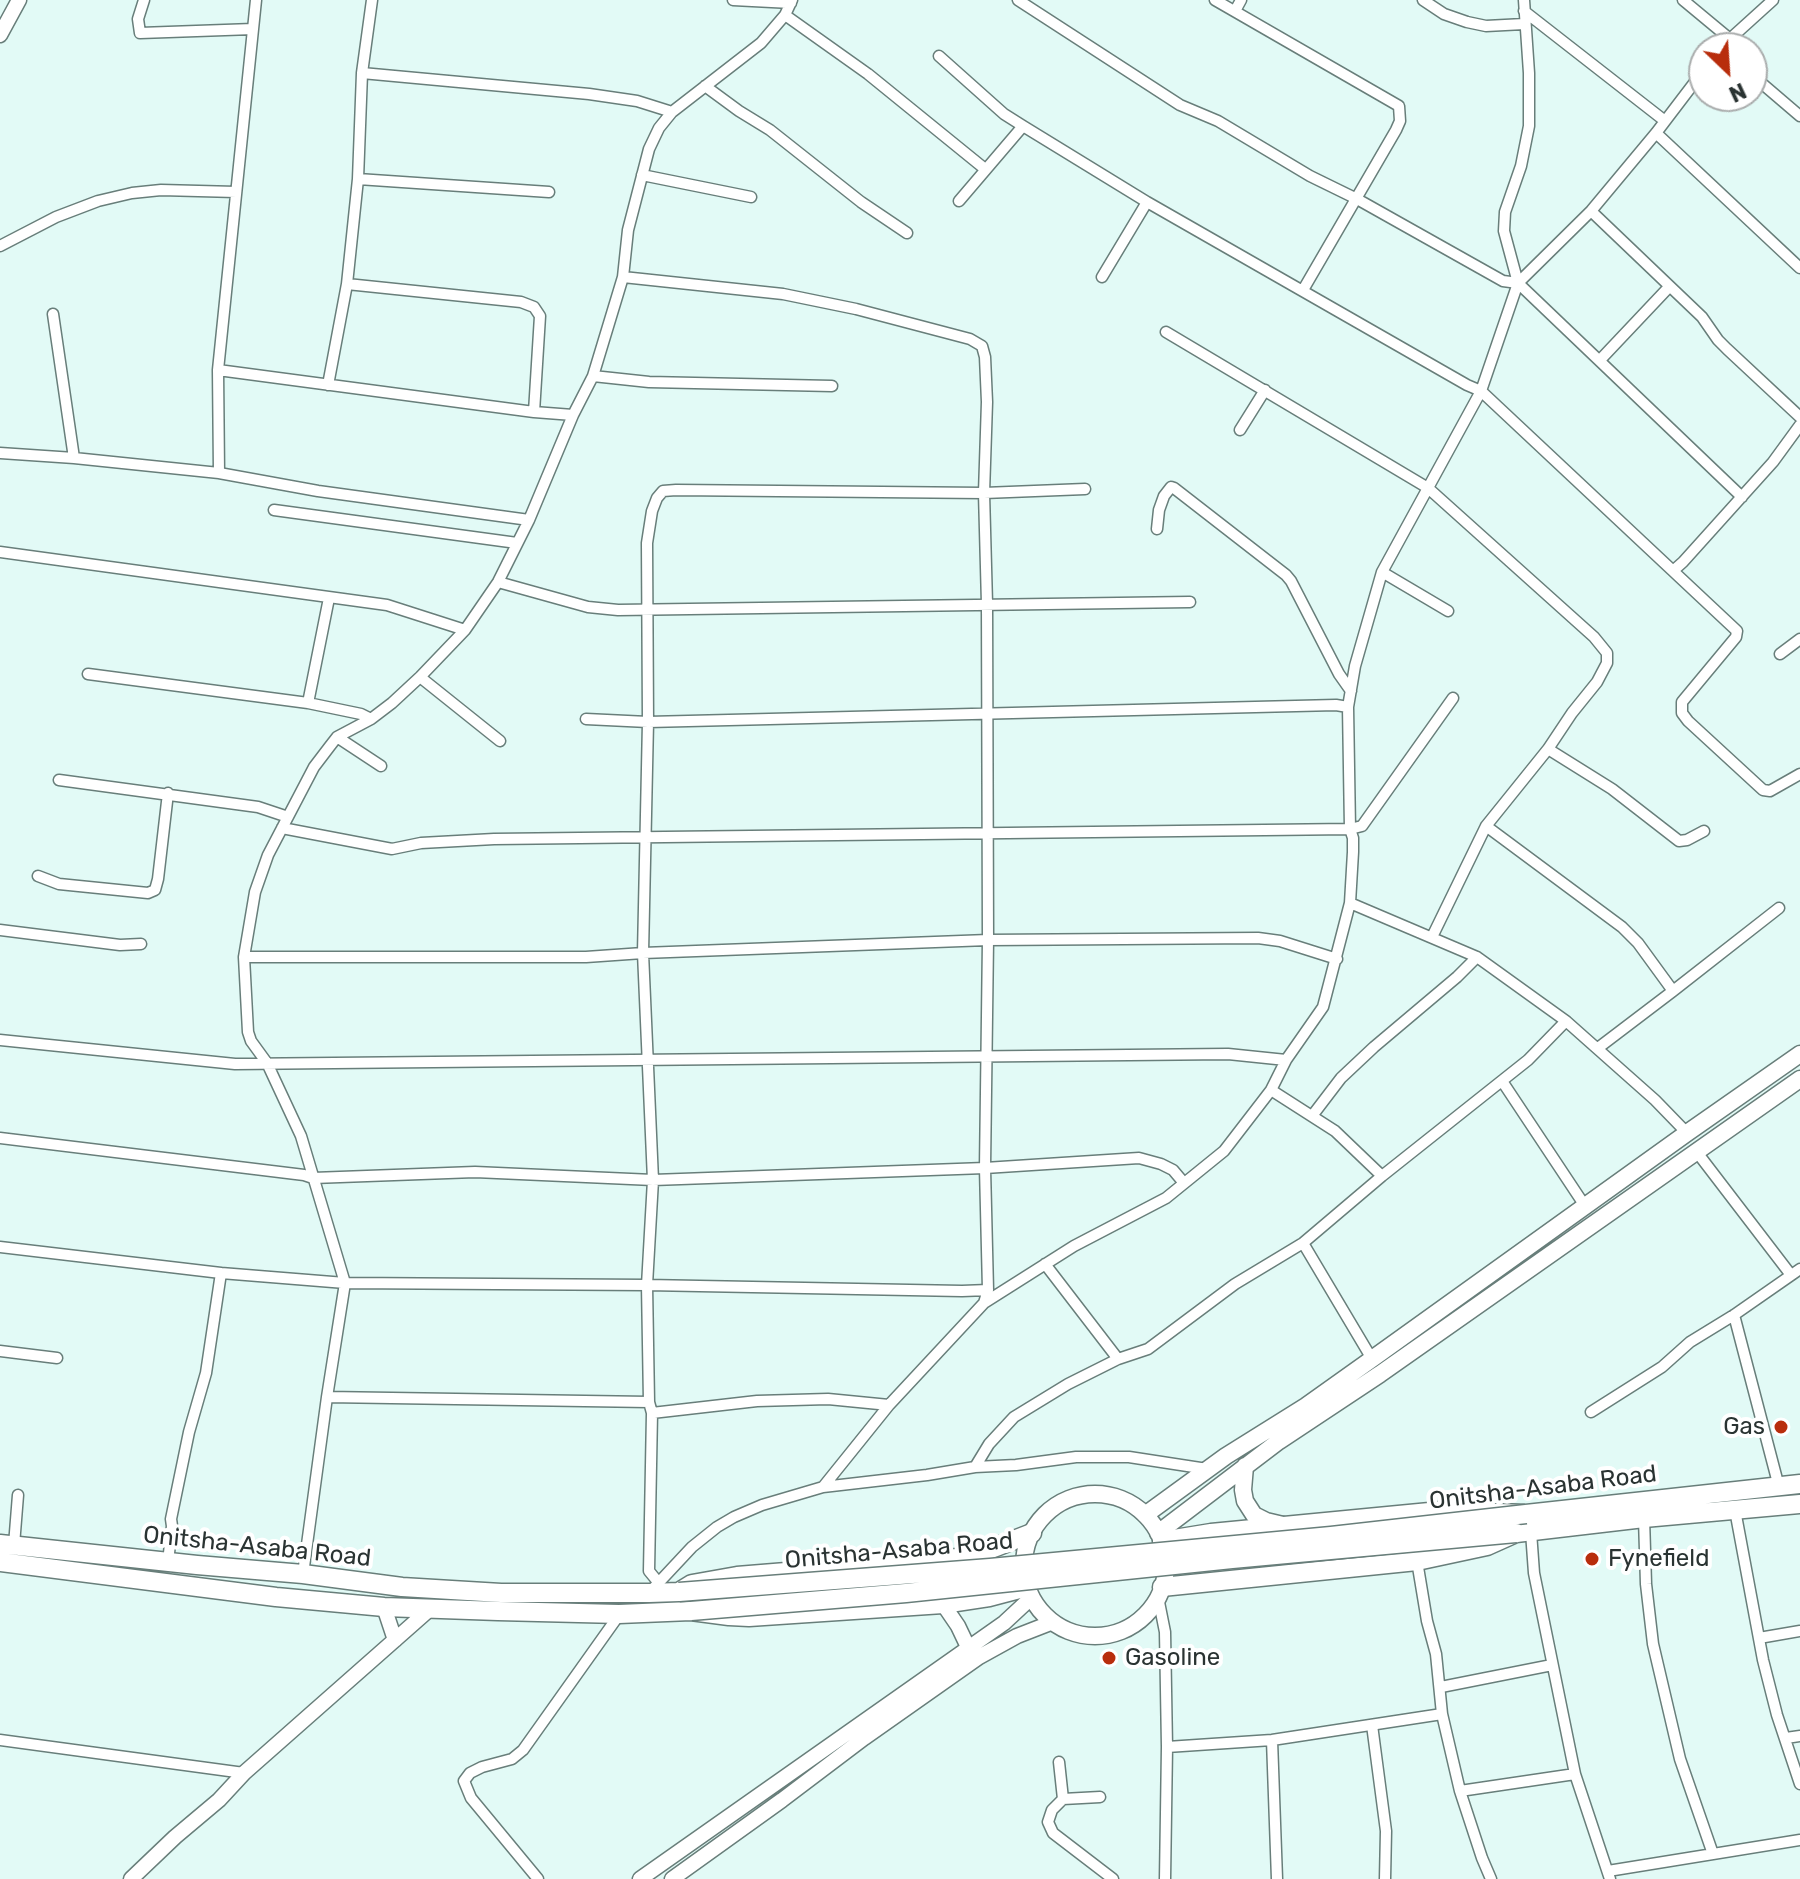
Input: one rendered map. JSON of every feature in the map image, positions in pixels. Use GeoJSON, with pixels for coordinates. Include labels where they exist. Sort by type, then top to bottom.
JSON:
{"type":"FeatureCollection","features":[{"type":"Feature","properties":{"kind":"highway","name":"Onitsha-Asaba Road"},"geometry":{"type":"LineString","coordinates":[[7,1544],[402,1587],[501,1593],[653,1588],[679,1592],[990,1568],[1526,1514],[1668,1507],[1800,1484]]}},
{"type":"Feature","properties":{"kind":"highway"},"geometry":{"type":"LineString","coordinates":[[0,1562],[198,1588],[384,1607],[619,1614],[906,1593],[1524,1533],[1644,1518],[1668,1507],[1735,1510],[1800,1504]]}},
{"type":"Feature","properties":{"kind":"highway"},"geometry":{"type":"LineString","coordinates":[[1160,1537],[1440,1511],[1526,1514]]}},
{"type":"Feature","properties":{"kind":"highway"},"geometry":{"type":"LineString","coordinates":[[679,1592],[692,1584],[737,1576],[970,1557],[1032,1533]]}},
{"type":"Feature","properties":{"kind":"highway"},"geometry":{"type":"LineString","coordinates":[[1160,1592],[1417,1561],[1487,1546],[1524,1533]]}},
{"type":"Feature","properties":{"kind":"highway"},"geometry":{"type":"LineString","coordinates":[[197,1565],[198,1588]]}},
{"type":"Feature","properties":{"kind":"highway"},"geometry":{"type":"LineString","coordinates":[[691,1611],[749,1617],[943,1604],[1029,1592]]}},
{"type":"Feature","properties":{"kind":"main road"},"geometry":{"type":"LineString","coordinates":[[0,35],[4,14],[19,0]]}},
{"type":"Feature","properties":{"kind":"main road"},"geometry":{"type":"LineString","coordinates":[[1160,1537],[1279,1441],[1372,1359],[1800,1054]]}},
{"type":"Feature","properties":{"kind":"main road"},"geometry":{"type":"LineString","coordinates":[[1145,1515],[1209,1469],[1380,1374],[1800,1079]]}},
{"type":"Feature","properties":{"kind":"main road"},"geometry":{"type":"LineString","coordinates":[[1245,1466],[1245,1501],[1254,1515],[1288,1526]]}},
{"type":"Feature","properties":{"kind":"main road"},"geometry":{"type":"LineString","coordinates":[[1084,1496],[1117,1498],[1145,1515],[1160,1537],[1165,1565],[1160,1592],[1152,1607],[1136,1622],[1117,1632],[1095,1636],[1062,1628],[1037,1607],[1029,1592],[1025,1577],[1025,1554],[1032,1533],[1053,1508],[1063,1503],[1084,1496]]}},
{"type":"Feature","properties":{"kind":"main road"},"geometry":{"type":"LineString","coordinates":[[640,1879],[1004,1623],[1029,1592]]}},
{"type":"Feature","properties":{"kind":"main road"},"geometry":{"type":"LineString","coordinates":[[943,1604],[968,1647]]}},
{"type":"Feature","properties":{"kind":"main road"},"geometry":{"type":"LineString","coordinates":[[384,1607],[395,1640]]}},
{"type":"Feature","properties":{"kind":"main road"},"geometry":{"type":"LineString","coordinates":[[131,1879],[219,1800],[244,1773],[431,1608]]}},
{"type":"Feature","properties":{"kind":"main road"},"geometry":{"type":"LineString","coordinates":[[672,1879],[979,1657],[1017,1636],[1053,1622]]}},
{"type":"Feature","properties":{"kind":"street"},"geometry":{"type":"LineString","coordinates":[[144,0],[138,19],[140,33],[253,29]]}},
{"type":"Feature","properties":{"kind":"street"},"geometry":{"type":"LineString","coordinates":[[219,473],[218,370],[256,0]]}},
{"type":"Feature","properties":{"kind":"street"},"geometry":{"type":"LineString","coordinates":[[328,385],[347,284],[358,179],[362,73],[372,0]]}},
{"type":"Feature","properties":{"kind":"street"},"geometry":{"type":"LineString","coordinates":[[303,1574],[345,1283],[301,1136],[267,1063],[248,1032],[244,957],[255,892],[268,855],[314,767],[337,737],[371,719],[420,677],[465,630],[498,582],[593,376],[623,277],[628,230],[642,175],[659,128],[672,112],[761,43],[792,2],[733,0]]}},
{"type":"Feature","properties":{"kind":"street"},"geometry":{"type":"LineString","coordinates":[[1018,0],[1180,105],[1218,121],[1310,176],[1503,281],[1518,283]]}},
{"type":"Feature","properties":{"kind":"street"},"geometry":{"type":"LineString","coordinates":[[1215,0],[1399,106],[1400,121],[1396,130],[1303,290]]}},
{"type":"Feature","properties":{"kind":"street"},"geometry":{"type":"LineString","coordinates":[[1235,11],[1241,0]]}},
{"type":"Feature","properties":{"kind":"street"},"geometry":{"type":"LineString","coordinates":[[1423,0],[1444,14],[1467,22],[1486,26],[1524,24]]}},
{"type":"Feature","properties":{"kind":"street"},"geometry":{"type":"LineString","coordinates":[[1683,0],[1722,32]]}},
{"type":"Feature","properties":{"kind":"street"},"geometry":{"type":"LineString","coordinates":[[1738,32],[1773,0]]}},
{"type":"Feature","properties":{"kind":"street"},"geometry":{"type":"LineString","coordinates":[[1524,5],[1529,126],[1521,166],[1505,212],[1504,231],[1518,283],[1742,497]]}},
{"type":"Feature","properties":{"kind":"street"},"geometry":{"type":"LineString","coordinates":[[1524,5],[1665,121]]}},
{"type":"Feature","properties":{"kind":"street"},"geometry":{"type":"LineString","coordinates":[[785,15],[868,74],[985,169]]}},
{"type":"Feature","properties":{"kind":"street"},"geometry":{"type":"LineString","coordinates":[[939,56],[1004,114],[1023,126],[1147,202],[1481,391],[1737,631],[1736,637],[1682,702],[1682,713],[1688,721],[1763,790],[1770,791],[1800,774]]}},
{"type":"Feature","properties":{"kind":"street"},"geometry":{"type":"LineString","coordinates":[[362,73],[589,94],[637,101],[672,112]]}},
{"type":"Feature","properties":{"kind":"street"},"geometry":{"type":"LineString","coordinates":[[705,86],[770,130],[861,202],[907,233]]}},
{"type":"Feature","properties":{"kind":"street"},"geometry":{"type":"LineString","coordinates":[[1768,89],[1800,116]]}},
{"type":"Feature","properties":{"kind":"street"},"geometry":{"type":"LineString","coordinates":[[823,1487],[889,1405],[984,1303],[1074,1246],[1166,1198],[1224,1151],[1271,1090],[1286,1060],[1318,1016],[1327,995],[1350,903],[1353,838],[1350,829],[1348,707],[1355,666],[1382,572],[1481,391],[1518,283],[1591,211],[1688,91]]}},
{"type":"Feature","properties":{"kind":"street"},"geometry":{"type":"LineString","coordinates":[[959,201],[1023,126]]}},
{"type":"Feature","properties":{"kind":"street"},"geometry":{"type":"LineString","coordinates":[[1656,133],[1800,268]]}},
{"type":"Feature","properties":{"kind":"street"},"geometry":{"type":"LineString","coordinates":[[642,175],[751,197]]}},
{"type":"Feature","properties":{"kind":"street"},"geometry":{"type":"LineString","coordinates":[[358,179],[549,192]]}},
{"type":"Feature","properties":{"kind":"street"},"geometry":{"type":"LineString","coordinates":[[0,246],[56,217],[98,201],[132,193],[161,190],[236,192]]}},
{"type":"Feature","properties":{"kind":"street"},"geometry":{"type":"LineString","coordinates":[[1102,277],[1147,202]]}},
{"type":"Feature","properties":{"kind":"street"},"geometry":{"type":"LineString","coordinates":[[1591,211],[1702,317],[1727,349],[1800,417]]}},
{"type":"Feature","properties":{"kind":"street"},"geometry":{"type":"LineString","coordinates":[[623,277],[783,294],[856,309],[970,339],[982,346],[987,402],[984,493],[987,604],[985,1168],[988,1290],[984,1303]]}},
{"type":"Feature","properties":{"kind":"street"},"geometry":{"type":"LineString","coordinates":[[347,284],[521,302],[534,307],[540,316],[534,412]]}},
{"type":"Feature","properties":{"kind":"street"},"geometry":{"type":"LineString","coordinates":[[1600,360],[1669,287]]}},
{"type":"Feature","properties":{"kind":"street"},"geometry":{"type":"LineString","coordinates":[[53,314],[74,458]]}},
{"type":"Feature","properties":{"kind":"street"},"geometry":{"type":"LineString","coordinates":[[1166,332],[1428,488],[1594,637],[1607,653],[1607,663],[1597,682],[1486,826],[1432,937]]}},
{"type":"Feature","properties":{"kind":"street"},"geometry":{"type":"LineString","coordinates":[[218,370],[573,415]]}},
{"type":"Feature","properties":{"kind":"street"},"geometry":{"type":"LineString","coordinates":[[593,376],[649,382],[832,386]]}},
{"type":"Feature","properties":{"kind":"street"},"geometry":{"type":"LineString","coordinates":[[1240,430],[1265,390]]}},
{"type":"Feature","properties":{"kind":"street"},"geometry":{"type":"LineString","coordinates":[[1674,570],[1773,462],[1800,425]]}},
{"type":"Feature","properties":{"kind":"street"},"geometry":{"type":"LineString","coordinates":[[0,453],[219,473],[318,491],[529,520]]}},
{"type":"Feature","properties":{"kind":"street"},"geometry":{"type":"LineString","coordinates":[[1157,529],[1164,496],[1171,487],[1174,488],[1286,575],[1351,691]]}},
{"type":"Feature","properties":{"kind":"street"},"geometry":{"type":"LineString","coordinates":[[653,1588],[649,1571],[647,1285],[653,1180],[643,953],[648,722],[647,543],[657,498],[663,491],[984,493],[1085,489]]}},
{"type":"Feature","properties":{"kind":"street"},"geometry":{"type":"LineString","coordinates":[[274,510],[517,543]]}},
{"type":"Feature","properties":{"kind":"street"},"geometry":{"type":"LineString","coordinates":[[0,552],[387,605],[465,630]]}},
{"type":"Feature","properties":{"kind":"street"},"geometry":{"type":"LineString","coordinates":[[1382,572],[1448,611]]}},
{"type":"Feature","properties":{"kind":"street"},"geometry":{"type":"LineString","coordinates":[[498,582],[588,607],[618,610],[1190,602]]}},
{"type":"Feature","properties":{"kind":"street"},"geometry":{"type":"LineString","coordinates":[[308,703],[329,598]]}},
{"type":"Feature","properties":{"kind":"street"},"geometry":{"type":"LineString","coordinates":[[1780,654],[1800,639]]}},
{"type":"Feature","properties":{"kind":"street"},"geometry":{"type":"LineString","coordinates":[[88,674],[308,703],[371,719]]}},
{"type":"Feature","properties":{"kind":"street"},"geometry":{"type":"LineString","coordinates":[[420,677],[500,741]]}},
{"type":"Feature","properties":{"kind":"street"},"geometry":{"type":"LineString","coordinates":[[282,828],[392,849],[421,843],[494,839],[1350,829],[1362,826],[1453,698]]}},
{"type":"Feature","properties":{"kind":"street"},"geometry":{"type":"LineString","coordinates":[[586,719],[648,722],[1348,707]]}},
{"type":"Feature","properties":{"kind":"street"},"geometry":{"type":"LineString","coordinates":[[337,737],[381,766]]}},
{"type":"Feature","properties":{"kind":"street"},"geometry":{"type":"LineString","coordinates":[[1548,749],[1612,789],[1679,841],[1704,831]]}},
{"type":"Feature","properties":{"kind":"street"},"geometry":{"type":"LineString","coordinates":[[59,780],[258,807],[288,817]]}},
{"type":"Feature","properties":{"kind":"street"},"geometry":{"type":"LineString","coordinates":[[38,876],[59,884],[148,893],[155,890],[168,793]]}},
{"type":"Feature","properties":{"kind":"street"},"geometry":{"type":"LineString","coordinates":[[1486,826],[1622,927],[1638,943],[1673,991]]}},
{"type":"Feature","properties":{"kind":"street"},"geometry":{"type":"LineString","coordinates":[[1350,903],[1477,957],[1566,1021],[1655,1100],[1687,1133]]}},
{"type":"Feature","properties":{"kind":"street"},"geometry":{"type":"LineString","coordinates":[[1598,1048],[1779,908]]}},
{"type":"Feature","properties":{"kind":"street"},"geometry":{"type":"LineString","coordinates":[[0,930],[120,945],[141,944]]}},
{"type":"Feature","properties":{"kind":"street"},"geometry":{"type":"LineString","coordinates":[[244,957],[586,957],[988,940],[1268,939],[1337,959]]}},
{"type":"Feature","properties":{"kind":"street"},"geometry":{"type":"LineString","coordinates":[[1312,1116],[1352,1067],[1477,957]]}},
{"type":"Feature","properties":{"kind":"street"},"geometry":{"type":"LineString","coordinates":[[975,1467],[989,1444],[1014,1417],[1068,1384],[1118,1359],[1148,1349],[1235,1284],[1303,1243],[1528,1060],[1566,1021]]}},
{"type":"Feature","properties":{"kind":"street"},"geometry":{"type":"LineString","coordinates":[[0,1040],[235,1064],[1228,1054],[1286,1060]]}},
{"type":"Feature","properties":{"kind":"street"},"geometry":{"type":"LineString","coordinates":[[1502,1081],[1585,1206]]}},
{"type":"Feature","properties":{"kind":"street"},"geometry":{"type":"LineString","coordinates":[[1271,1090],[1335,1131],[1382,1176]]}},
{"type":"Feature","properties":{"kind":"street"},"geometry":{"type":"LineString","coordinates":[[0,1138],[313,1178],[475,1172],[653,1180],[985,1168],[1139,1158],[1173,1170],[1184,1183]]}},
{"type":"Feature","properties":{"kind":"street"},"geometry":{"type":"LineString","coordinates":[[1591,1412],[1662,1367],[1690,1342],[1796,1272],[1696,1151]]}},
{"type":"Feature","properties":{"kind":"street"},"geometry":{"type":"LineString","coordinates":[[1303,1243],[1372,1359]]}},
{"type":"Feature","properties":{"kind":"street"},"geometry":{"type":"LineString","coordinates":[[0,1247],[221,1273],[345,1283],[988,1290]]}},
{"type":"Feature","properties":{"kind":"street"},"geometry":{"type":"LineString","coordinates":[[1045,1264],[1118,1359]]}},
{"type":"Feature","properties":{"kind":"street"},"geometry":{"type":"LineString","coordinates":[[168,1562],[171,1519],[189,1432],[206,1373],[221,1273]]}},
{"type":"Feature","properties":{"kind":"street"},"geometry":{"type":"LineString","coordinates":[[1734,1315],[1779,1487]]}},
{"type":"Feature","properties":{"kind":"street"},"geometry":{"type":"LineString","coordinates":[[0,1351],[57,1358]]}},
{"type":"Feature","properties":{"kind":"street"},"geometry":{"type":"LineString","coordinates":[[327,1397],[650,1407],[828,1399],[889,1405]]}},
{"type":"Feature","properties":{"kind":"street"},"geometry":{"type":"LineString","coordinates":[[653,1588],[692,1547],[734,1517],[762,1505],[823,1487],[1076,1457],[1129,1457],[1209,1469]]}},
{"type":"Feature","properties":{"kind":"street"},"geometry":{"type":"LineString","coordinates":[[7,1544],[18,1495]]}},
{"type":"Feature","properties":{"kind":"street"},"geometry":{"type":"LineString","coordinates":[[1735,1510],[1777,1715],[1800,1784]]}},
{"type":"Feature","properties":{"kind":"street"},"geometry":{"type":"LineString","coordinates":[[1644,1518],[1646,1584],[1653,1644],[1680,1759],[1713,1854]]}},
{"type":"Feature","properties":{"kind":"street"},"geometry":{"type":"LineString","coordinates":[[1524,1533],[1575,1774],[1609,1875],[1800,1840]]}},
{"type":"Feature","properties":{"kind":"street"},"geometry":{"type":"LineString","coordinates":[[1417,1561],[1436,1654],[1442,1714],[1460,1791],[1491,1879]]}},
{"type":"Feature","properties":{"kind":"street"},"geometry":{"type":"LineString","coordinates":[[1160,1592],[1165,1632],[1165,1879]]}},
{"type":"Feature","properties":{"kind":"street"},"geometry":{"type":"LineString","coordinates":[[538,1879],[471,1798],[464,1781],[470,1773],[512,1759],[523,1750],[619,1614]]}},
{"type":"Feature","properties":{"kind":"street"},"geometry":{"type":"LineString","coordinates":[[1759,1638],[1800,1631]]}},
{"type":"Feature","properties":{"kind":"street"},"geometry":{"type":"LineString","coordinates":[[1441,1687],[1552,1665]]}},
{"type":"Feature","properties":{"kind":"street"},"geometry":{"type":"LineString","coordinates":[[1167,1747],[1272,1740],[1442,1714]]}},
{"type":"Feature","properties":{"kind":"street"},"geometry":{"type":"LineString","coordinates":[[1372,1725],[1385,1818],[1385,1879]]}},
{"type":"Feature","properties":{"kind":"street"},"geometry":{"type":"LineString","coordinates":[[1786,1738],[1800,1736]]}},
{"type":"Feature","properties":{"kind":"street"},"geometry":{"type":"LineString","coordinates":[[0,1740],[244,1773]]}},
{"type":"Feature","properties":{"kind":"street"},"geometry":{"type":"LineString","coordinates":[[1272,1740],[1277,1879]]}},
{"type":"Feature","properties":{"kind":"street"},"geometry":{"type":"LineString","coordinates":[[1059,1762],[1063,1799]]}},
{"type":"Feature","properties":{"kind":"street"},"geometry":{"type":"LineString","coordinates":[[1460,1791],[1575,1774]]}},
{"type":"Feature","properties":{"kind":"street"},"geometry":{"type":"LineString","coordinates":[[1100,1797],[1063,1799],[1052,1810],[1048,1822],[1053,1833],[1113,1879]]}},
{"type":"Feature","properties":{"kind":"place","name":"Gas"},"geometry":{"type":"Point","coordinates":[1781,1427]}},
{"type":"Feature","properties":{"kind":"place","name":"Fynefield"},"geometry":{"type":"Point","coordinates":[1592,1559]}},
{"type":"Feature","properties":{"kind":"place","name":"Gasoline"},"geometry":{"type":"Point","coordinates":[1109,1658]}}]}
